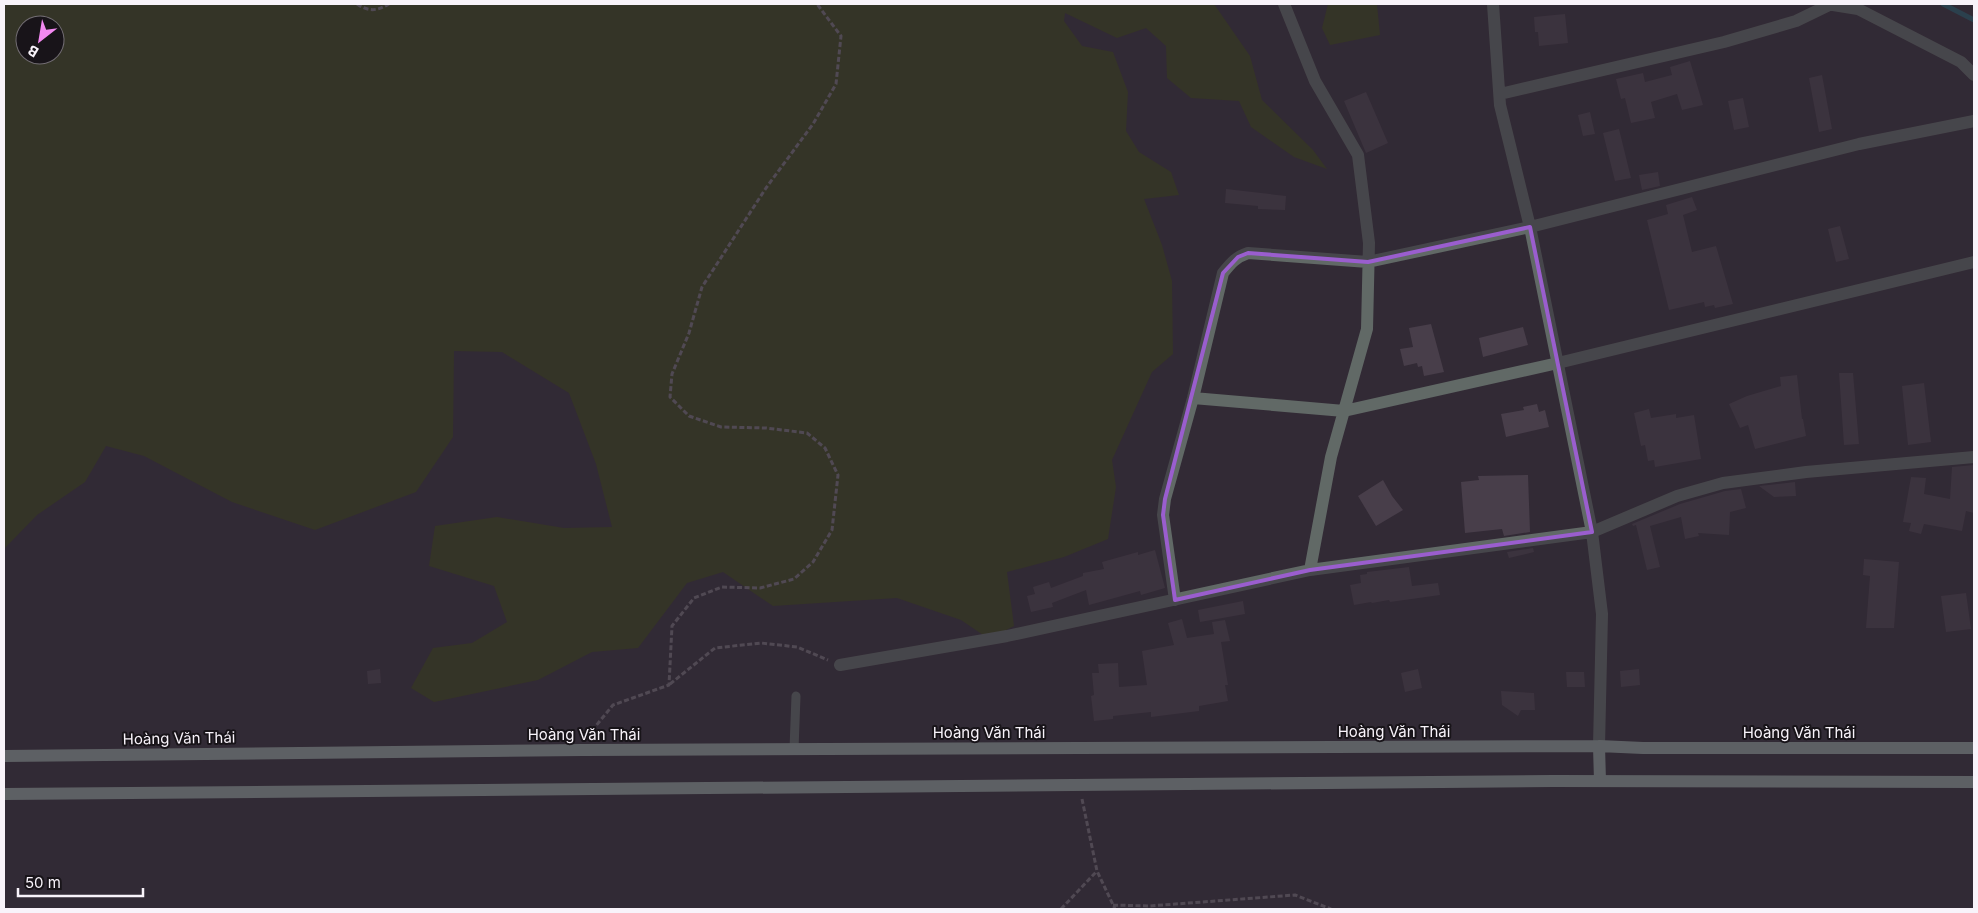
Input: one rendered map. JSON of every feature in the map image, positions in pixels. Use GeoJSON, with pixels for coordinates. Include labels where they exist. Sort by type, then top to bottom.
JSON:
{"type":"FeatureCollection","features":[{"type":"Feature","properties":{"kind":"main road","name":"Hoàng Văn Thái"},"geometry":{"type":"LineString","coordinates":[[4,756],[794,749],[1599,746],[1643,748],[1974,748]]}},
{"type":"Feature","properties":{"kind":"main road"},"geometry":{"type":"LineString","coordinates":[[1599,746],[1600,781]]}},
{"type":"Feature","properties":{"kind":"main road"},"geometry":{"type":"LineString","coordinates":[[4,794],[1600,781],[1974,782]]}},
{"type":"Feature","properties":{"kind":"street"},"geometry":{"type":"LineString","coordinates":[[1284,4],[1315,81],[1358,155],[1368,243],[1367,329],[1331,457],[1310,570]]}},
{"type":"Feature","properties":{"kind":"street"},"geometry":{"type":"LineString","coordinates":[[1493,4],[1500,105],[1530,227],[1592,532],[1602,614],[1599,746]]}},
{"type":"Feature","properties":{"kind":"street"},"geometry":{"type":"LineString","coordinates":[[1500,94],[1724,42],[1796,21],[1830,4],[1858,9],[1961,62],[1974,76]]}},
{"type":"Feature","properties":{"kind":"street"},"geometry":{"type":"LineString","coordinates":[[1175,600],[1163,514],[1165,499],[1193,398],[1223,273],[1238,257],[1248,253],[1368,262],[1530,227],[1860,144],[1974,122]]}},
{"type":"Feature","properties":{"kind":"street"},"geometry":{"type":"LineString","coordinates":[[1193,398],[1344,412],[1558,363],[1974,262]]}},
{"type":"Feature","properties":{"kind":"street"},"geometry":{"type":"LineString","coordinates":[[840,665],[1007,636],[1310,570],[1592,532],[1677,496],[1723,483],[1806,472],[1974,457]]}},
{"type":"Feature","properties":{"kind":"lane"},"geometry":{"type":"LineString","coordinates":[[794,749],[796,696]]}},
{"type":"Feature","properties":{"kind":"path"},"geometry":{"type":"LineString","coordinates":[[357,4],[366,10],[380,10],[389,4]]}},
{"type":"Feature","properties":{"kind":"path"},"geometry":{"type":"LineString","coordinates":[[669,685],[672,626],[694,598],[722,588],[760,588],[794,579],[813,562],[832,530],[838,475],[825,448],[807,433],[766,428],[721,427],[689,416],[670,397],[672,374],[690,333],[702,287],[766,188],[813,124],[836,84],[840,36],[817,4]]}},
{"type":"Feature","properties":{"kind":"path"},"geometry":{"type":"LineString","coordinates":[[583,750],[590,733],[613,705],[669,685],[715,648],[761,643],[797,647],[840,665]]}},
{"type":"Feature","properties":{"kind":"path"},"geometry":{"type":"LineString","coordinates":[[1079,786],[1097,871],[1114,907],[1149,906],[1295,894],[1331,909]]}},
{"type":"Feature","properties":{"kind":"path"},"geometry":{"type":"LineString","coordinates":[[1061,909],[1097,871]]}},
{"type":"Feature","properties":{"kind":"highlighted area"},"geometry":{"type":"Polygon","coordinates":[[[1530,227],[1592,532],[1310,570],[1175,600],[1163,515],[1165,499],[1223,273],[1238,257],[1248,253],[1368,262],[1530,227]]]}},
{"type":"Feature","properties":{"kind":"green space"},"geometry":{"type":"Polygon","coordinates":[[[4,4],[1214,4],[1250,56],[1262,100],[1313,150],[1327,169],[1294,157],[1251,127],[1239,101],[1191,98],[1167,78],[1166,46],[1146,28],[1117,38],[1065,13],[1064,21],[1082,46],[1113,52],[1128,92],[1126,131],[1139,152],[1171,172],[1179,195],[1144,199],[1162,245],[1172,281],[1173,354],[1152,372],[1112,460],[1116,487],[1108,539],[1064,557],[1007,572],[1014,626],[989,639],[961,620],[897,598],[773,606],[723,572],[687,583],[638,648],[592,652],[538,680],[434,702],[411,688],[433,648],[472,643],[507,622],[494,586],[429,566],[435,526],[497,517],[564,528],[612,527],[596,464],[569,393],[502,352],[454,351],[453,437],[416,492],[315,530],[232,502],[144,456],[106,446],[85,482],[37,515],[4,549],[4,4]]]}},
{"type":"Feature","properties":{"kind":"green space"},"geometry":{"type":"Polygon","coordinates":[[[1328,4],[1377,4],[1380,35],[1330,45],[1322,28],[1328,4]]]}},
{"type":"Feature","properties":{"kind":"building"},"geometry":{"type":"Polygon","coordinates":[[[1565,14],[1568,43],[1539,46],[1538,32],[1535,32],[1534,17],[1565,14]]]}},
{"type":"Feature","properties":{"kind":"building"},"geometry":{"type":"Polygon","coordinates":[[[1690,61],[1703,105],[1682,110],[1677,94],[1651,102],[1655,118],[1631,123],[1625,98],[1621,99],[1616,79],[1643,73],[1645,82],[1672,75],[1670,67],[1690,61]]]}},
{"type":"Feature","properties":{"kind":"building"},"geometry":{"type":"Polygon","coordinates":[[[1822,75],[1832,129],[1819,132],[1809,78],[1822,75]]]}},
{"type":"Feature","properties":{"kind":"building"},"geometry":{"type":"Polygon","coordinates":[[[1366,92],[1388,143],[1366,153],[1344,101],[1366,92]]]}},
{"type":"Feature","properties":{"kind":"building"},"geometry":{"type":"Polygon","coordinates":[[[1743,98],[1749,127],[1734,130],[1728,101],[1743,98]]]}},
{"type":"Feature","properties":{"kind":"building"},"geometry":{"type":"Polygon","coordinates":[[[1590,112],[1595,134],[1583,136],[1578,115],[1590,112]]]}},
{"type":"Feature","properties":{"kind":"building"},"geometry":{"type":"Polygon","coordinates":[[[1619,129],[1631,178],[1615,181],[1603,133],[1619,129]]]}},
{"type":"Feature","properties":{"kind":"building"},"geometry":{"type":"Polygon","coordinates":[[[1658,172],[1660,186],[1642,190],[1639,175],[1658,172]]]}},
{"type":"Feature","properties":{"kind":"building"},"geometry":{"type":"Polygon","coordinates":[[[1226,189],[1286,196],[1285,210],[1258,209],[1258,206],[1225,203],[1226,189]]]}},
{"type":"Feature","properties":{"kind":"building"},"geometry":{"type":"Polygon","coordinates":[[[1692,197],[1697,210],[1683,215],[1692,252],[1716,246],[1733,304],[1715,308],[1714,305],[1705,307],[1704,302],[1669,310],[1647,220],[1668,214],[1666,205],[1692,197]]]}},
{"type":"Feature","properties":{"kind":"building"},"geometry":{"type":"Polygon","coordinates":[[[1840,226],[1849,259],[1836,262],[1828,229],[1840,226]]]}},
{"type":"Feature","properties":{"kind":"building"},"geometry":{"type":"Polygon","coordinates":[[[1431,324],[1444,372],[1424,376],[1422,366],[1418,367],[1417,363],[1404,366],[1400,349],[1413,347],[1409,328],[1431,324]]]}},
{"type":"Feature","properties":{"kind":"building"},"geometry":{"type":"Polygon","coordinates":[[[1523,327],[1528,345],[1483,357],[1479,338],[1523,327]]]}},
{"type":"Feature","properties":{"kind":"building"},"geometry":{"type":"Polygon","coordinates":[[[1839,373],[1853,373],[1859,444],[1844,445],[1839,373]]]}},
{"type":"Feature","properties":{"kind":"building"},"geometry":{"type":"Polygon","coordinates":[[[1797,375],[1806,436],[1755,449],[1748,425],[1740,428],[1729,404],[1747,396],[1781,386],[1780,377],[1797,375]]]}},
{"type":"Feature","properties":{"kind":"building"},"geometry":{"type":"Polygon","coordinates":[[[1924,383],[1931,442],[1908,445],[1902,386],[1924,383]]]}},
{"type":"Feature","properties":{"kind":"building"},"geometry":{"type":"Polygon","coordinates":[[[1537,404],[1539,412],[1545,410],[1549,427],[1506,437],[1501,414],[1524,410],[1523,407],[1537,404]]]}},
{"type":"Feature","properties":{"kind":"building"},"geometry":{"type":"Polygon","coordinates":[[[1649,409],[1651,418],[1676,414],[1676,418],[1694,415],[1701,459],[1655,467],[1654,460],[1648,461],[1645,445],[1641,446],[1634,413],[1649,409]]]}},
{"type":"Feature","properties":{"kind":"building"},"geometry":{"type":"Polygon","coordinates":[[[1974,465],[1974,513],[1966,511],[1962,531],[1924,524],[1921,534],[1909,531],[1911,523],[1903,522],[1911,477],[1926,478],[1924,494],[1950,499],[1952,467],[1974,465]]]}},
{"type":"Feature","properties":{"kind":"building"},"geometry":{"type":"Polygon","coordinates":[[[1528,475],[1530,532],[1504,536],[1502,529],[1465,533],[1461,482],[1479,480],[1478,476],[1528,475]]]}},
{"type":"Feature","properties":{"kind":"building"},"geometry":{"type":"Polygon","coordinates":[[[1383,480],[1403,510],[1376,526],[1358,496],[1383,480]]]}},
{"type":"Feature","properties":{"kind":"building"},"geometry":{"type":"Polygon","coordinates":[[[1795,482],[1796,496],[1774,497],[1759,486],[1795,482]]]}},
{"type":"Feature","properties":{"kind":"building"},"geometry":{"type":"Polygon","coordinates":[[[1741,489],[1746,508],[1730,512],[1729,535],[1698,533],[1699,536],[1685,539],[1681,517],[1650,526],[1660,567],[1647,570],[1636,525],[1633,526],[1632,524],[1680,504],[1725,491],[1741,489]]]}},
{"type":"Feature","properties":{"kind":"building"},"geometry":{"type":"Polygon","coordinates":[[[1533,548],[1534,552],[1509,558],[1507,552],[1533,548]]]}},
{"type":"Feature","properties":{"kind":"building"},"geometry":{"type":"Polygon","coordinates":[[[1155,550],[1165,588],[1141,595],[1140,591],[1089,605],[1086,590],[1052,603],[1053,607],[1031,612],[1027,596],[1035,594],[1033,587],[1049,582],[1051,588],[1083,576],[1083,573],[1104,569],[1102,562],[1138,552],[1138,555],[1155,550]]]}},
{"type":"Feature","properties":{"kind":"building"},"geometry":{"type":"Polygon","coordinates":[[[1864,559],[1899,562],[1894,628],[1866,628],[1870,576],[1863,575],[1864,559]]]}},
{"type":"Feature","properties":{"kind":"building"},"geometry":{"type":"Polygon","coordinates":[[[1409,567],[1412,586],[1438,583],[1440,595],[1354,605],[1350,585],[1361,583],[1360,575],[1367,574],[1367,572],[1409,567]]]}},
{"type":"Feature","properties":{"kind":"building"},"geometry":{"type":"Polygon","coordinates":[[[1966,593],[1971,629],[1946,632],[1941,596],[1966,593]]]}},
{"type":"Feature","properties":{"kind":"building"},"geometry":{"type":"Polygon","coordinates":[[[1243,601],[1245,614],[1200,622],[1198,610],[1243,601]]]}},
{"type":"Feature","properties":{"kind":"building"},"geometry":{"type":"Polygon","coordinates":[[[1182,619],[1187,638],[1214,634],[1212,622],[1225,620],[1230,641],[1221,642],[1228,685],[1225,685],[1228,701],[1199,706],[1199,711],[1151,717],[1151,712],[1113,716],[1113,719],[1094,721],[1091,696],[1094,695],[1092,673],[1099,673],[1098,664],[1118,663],[1119,687],[1147,685],[1142,651],[1174,645],[1168,623],[1182,619]]]}},
{"type":"Feature","properties":{"kind":"building"},"geometry":{"type":"Polygon","coordinates":[[[380,669],[381,683],[368,684],[367,671],[380,669]]]}},
{"type":"Feature","properties":{"kind":"building"},"geometry":{"type":"Polygon","coordinates":[[[1418,669],[1422,688],[1405,692],[1401,673],[1418,669]]]}},
{"type":"Feature","properties":{"kind":"building"},"geometry":{"type":"Polygon","coordinates":[[[1639,669],[1640,685],[1621,687],[1620,671],[1639,669]]]}},
{"type":"Feature","properties":{"kind":"building"},"geometry":{"type":"Polygon","coordinates":[[[1566,672],[1584,672],[1585,687],[1567,687],[1566,672]]]}},
{"type":"Feature","properties":{"kind":"building"},"geometry":{"type":"Polygon","coordinates":[[[1501,691],[1534,693],[1535,710],[1521,710],[1518,716],[1502,705],[1501,691]]]}},
{"type":"Feature","properties":{"kind":"waterway"},"geometry":{"type":"LineString","coordinates":[[1943,4],[1974,20]]}}]}
